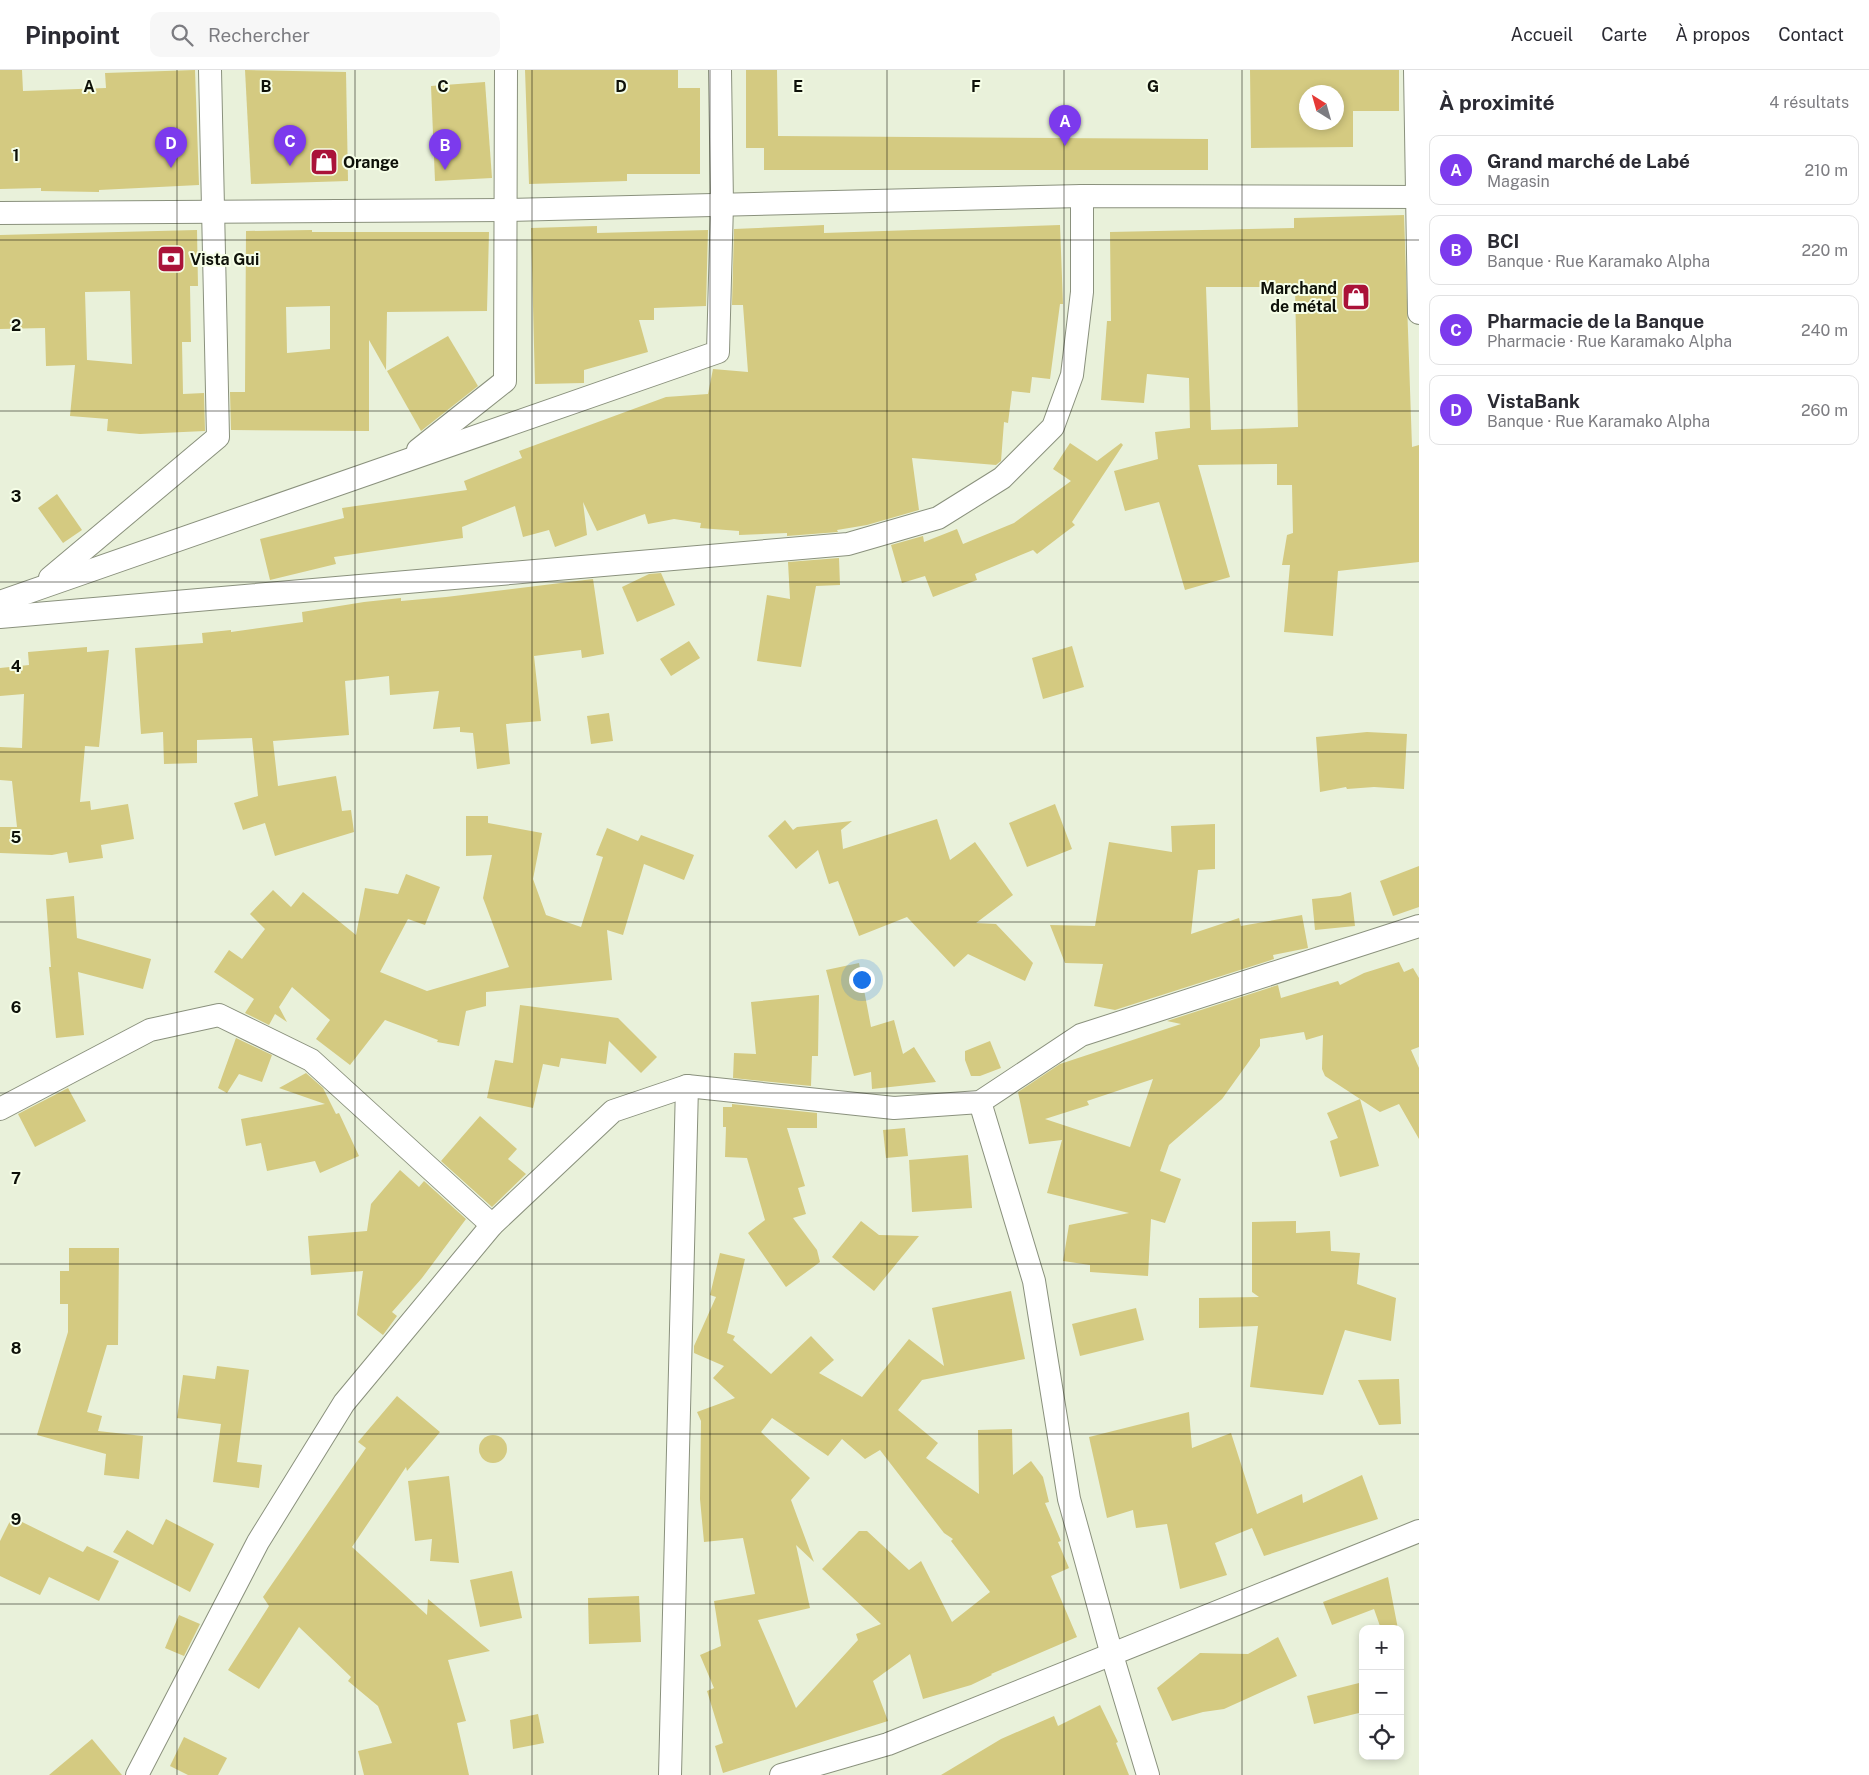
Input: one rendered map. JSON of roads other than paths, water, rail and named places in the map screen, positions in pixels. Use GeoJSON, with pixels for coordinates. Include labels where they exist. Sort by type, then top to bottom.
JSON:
{"type":"FeatureCollection","features":[{"type":"Feature","properties":{"kind":"street"},"geometry":{"type":"LineString","coordinates":[[40,587],[218,437],[210,70]]}},
{"type":"Feature","properties":{"kind":"street"},"geometry":{"type":"LineString","coordinates":[[405,461],[505,381],[506,70]]}},
{"type":"Feature","properties":{"kind":"street"},"geometry":{"type":"LineString","coordinates":[[0,602],[718,352],[722,204],[720,70]]}},
{"type":"Feature","properties":{"kind":"street"},"geometry":{"type":"LineString","coordinates":[[1415,70],[1419,313]]}},
{"type":"Feature","properties":{"kind":"street"},"geometry":{"type":"LineString","coordinates":[[0,213],[506,210],[1082,196],[1418,197]]}},
{"type":"Feature","properties":{"kind":"street"},"geometry":{"type":"LineString","coordinates":[[0,617],[848,544],[938,518],[1002,478],[1053,428],[1072,375],[1082,292],[1082,196]]}},
{"type":"Feature","properties":{"kind":"street"},"geometry":{"type":"LineString","coordinates":[[137,1775],[258,1542],[344,1403],[492,1225],[613,1111],[687,1086],[894,1108],[980,1102],[1081,1034],[1419,926]]}},
{"type":"Feature","properties":{"kind":"street"},"geometry":{"type":"LineString","coordinates":[[0,1109],[150,1030],[219,1015],[310,1060],[492,1225]]}},
{"type":"Feature","properties":{"kind":"street"},"geometry":{"type":"LineString","coordinates":[[670,1775],[687,1086]]}},
{"type":"Feature","properties":{"kind":"street"},"geometry":{"type":"LineString","coordinates":[[980,1102],[1034,1281],[1069,1499],[1112,1655],[1148,1775]]}},
{"type":"Feature","properties":{"kind":"street"},"geometry":{"type":"LineString","coordinates":[[781,1775],[888,1744],[1419,1531]]}},
{"type":"Feature","properties":{"kind":"place","name":"Grand marché de Labé"},"geometry":{"type":"Point","coordinates":[1065,146]}},
{"type":"Feature","properties":{"kind":"place","name":"Orange"},"geometry":{"type":"Point","coordinates":[324,162]}},
{"type":"Feature","properties":{"kind":"place","name":"Pharmacie de la Banque"},"geometry":{"type":"Point","coordinates":[290,166]}},
{"type":"Feature","properties":{"kind":"place","name":"VistaBank"},"geometry":{"type":"Point","coordinates":[171,168]}},
{"type":"Feature","properties":{"kind":"place","name":"BCI"},"geometry":{"type":"Point","coordinates":[445,170]}},
{"type":"Feature","properties":{"kind":"place","name":"Vista Gui"},"geometry":{"type":"Point","coordinates":[171,259]}},
{"type":"Feature","properties":{"kind":"place","name":"Marchand de métal"},"geometry":{"type":"Point","coordinates":[1356,297]}}]}
